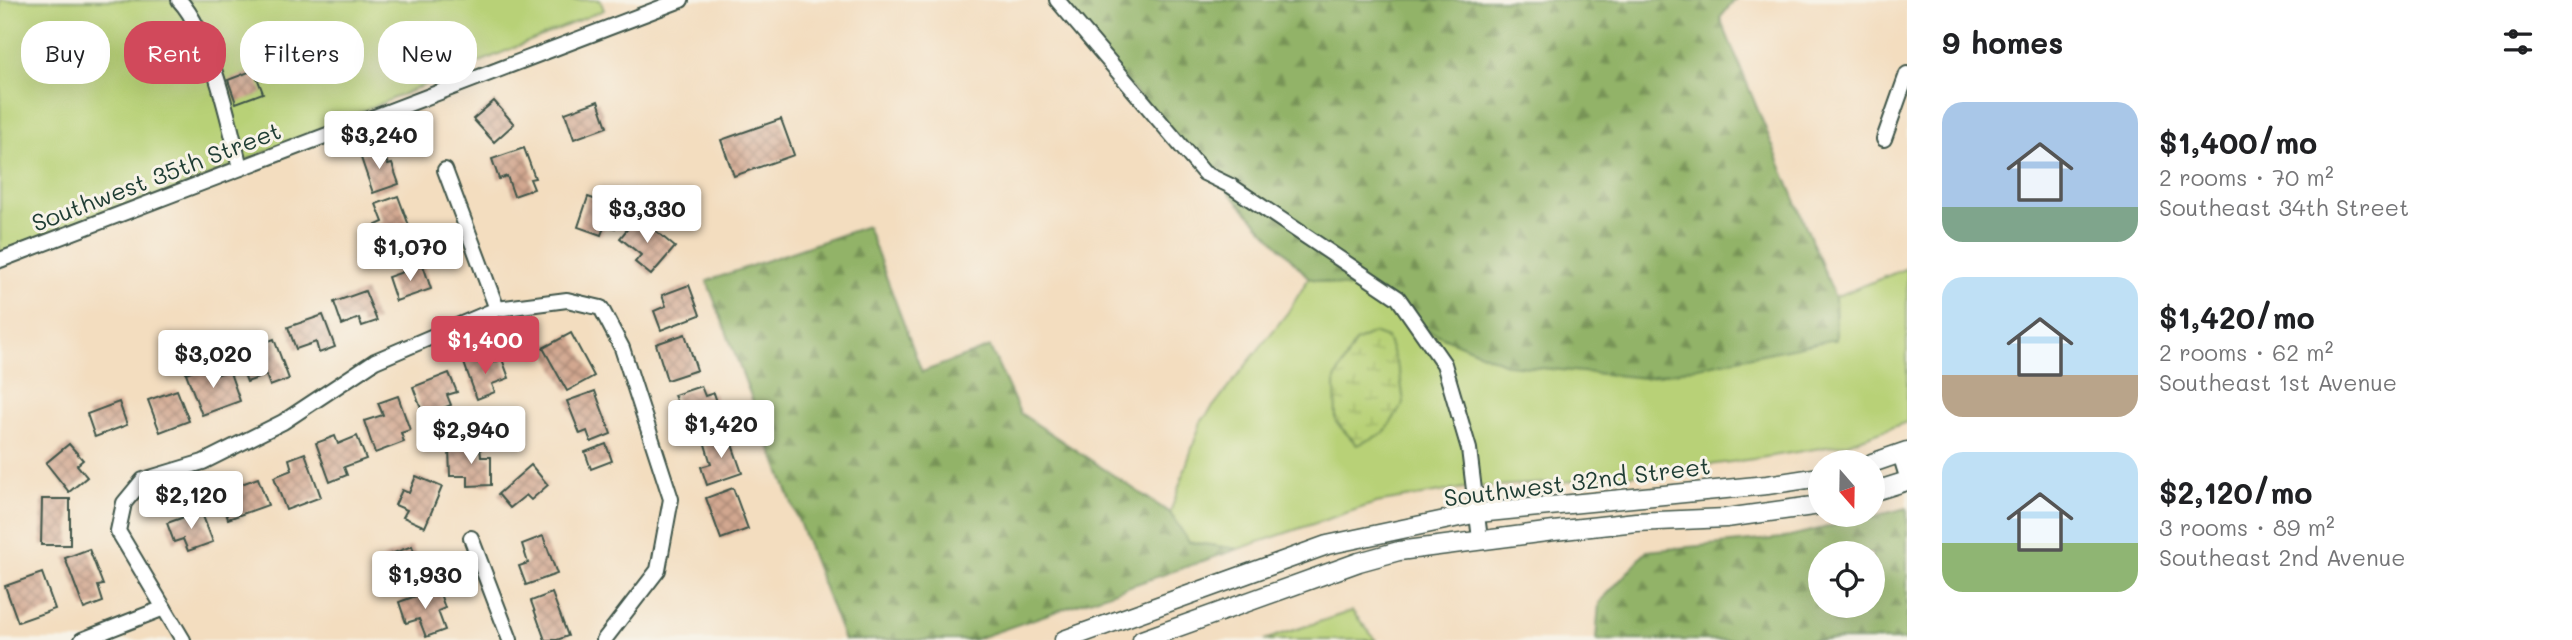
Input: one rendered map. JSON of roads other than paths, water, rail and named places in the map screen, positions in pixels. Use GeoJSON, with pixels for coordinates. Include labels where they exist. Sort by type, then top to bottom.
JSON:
{"type":"FeatureCollection","features":[{"type":"Feature","properties":{"kind":"main road"},"geometry":{"type":"LineString","coordinates":[[1885,458],[1903,452]]}},
{"type":"Feature","properties":{"kind":"main road","name":"Southwest 32nd Street"},"geometry":{"type":"LineString","coordinates":[[1064,640],[1327,545],[1478,513],[1808,479]]}},
{"type":"Feature","properties":{"kind":"main road"},"geometry":{"type":"LineString","coordinates":[[1885,487],[1907,479]]}},
{"type":"Feature","properties":{"kind":"main road","name":"Southwest 32nd Street"},"geometry":{"type":"LineString","coordinates":[[1142,640],[1359,562],[1399,551],[1636,522],[1726,518],[1808,507]]}},
{"type":"Feature","properties":{"kind":"street"},"geometry":{"type":"LineString","coordinates":[[179,0],[197,27],[209,59],[227,112],[240,169]]}},
{"type":"Feature","properties":{"kind":"street","name":"Southwest 35th Street"},"geometry":{"type":"LineString","coordinates":[[0,260],[681,0]]}},
{"type":"Feature","properties":{"kind":"street"},"geometry":{"type":"LineString","coordinates":[[1057,0],[1204,173],[1231,186],[1398,298],[1444,364],[1469,449],[1480,539]]}},
{"type":"Feature","properties":{"kind":"street"},"geometry":{"type":"LineString","coordinates":[[1884,139],[1907,74]]}},
{"type":"Feature","properties":{"kind":"street"},"geometry":{"type":"LineString","coordinates":[[445,170],[497,309]]}},
{"type":"Feature","properties":{"kind":"street"},"geometry":{"type":"LineString","coordinates":[[184,640],[118,531],[124,503],[143,480],[203,462],[283,422],[375,361],[497,309],[567,300],[601,308],[622,348],[671,499],[658,570],[604,640]]}},
{"type":"Feature","properties":{"kind":"street"},"geometry":{"type":"LineString","coordinates":[[1903,452],[1907,479]]}},
{"type":"Feature","properties":{"kind":"street"},"geometry":{"type":"LineString","coordinates":[[471,538],[510,640]]}},
{"type":"Feature","properties":{"kind":"street"},"geometry":{"type":"LineString","coordinates":[[82,640],[164,608]]}}]}
